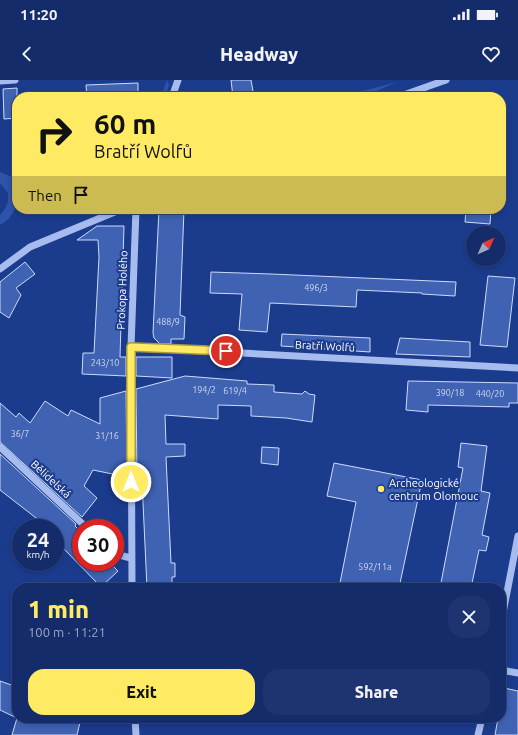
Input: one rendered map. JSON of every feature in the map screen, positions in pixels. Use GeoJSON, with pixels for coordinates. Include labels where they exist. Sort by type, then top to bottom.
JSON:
{"type":"FeatureCollection","features":[{"type":"Feature","properties":{"kind":"street"},"geometry":{"type":"LineString","coordinates":[[0,81],[15,80]]}},
{"type":"Feature","properties":{"kind":"street"},"geometry":{"type":"LineString","coordinates":[[174,92],[178,80]]}},
{"type":"Feature","properties":{"kind":"street"},"geometry":{"type":"LineString","coordinates":[[412,92],[446,80]]}},
{"type":"Feature","properties":{"kind":"street"},"geometry":{"type":"LineString","coordinates":[[0,269],[30,247],[110,214]]}},
{"type":"Feature","properties":{"kind":"street","name":"Prokopa Holého"},"geometry":{"type":"LineString","coordinates":[[132,583],[131,347],[136,214]]}},
{"type":"Feature","properties":{"kind":"street","name":"Bratří Wolfů"},"geometry":{"type":"LineString","coordinates":[[131,347],[518,368]]}},
{"type":"Feature","properties":{"kind":"street","name":"Bělidelská"},"geometry":{"type":"LineString","coordinates":[[0,447],[77,519]]}},
{"type":"Feature","properties":{"kind":"street"},"geometry":{"type":"LineString","coordinates":[[506,597],[518,536]]}},
{"type":"Feature","properties":{"kind":"street"},"geometry":{"type":"LineString","coordinates":[[124,556],[131,558]]}},
{"type":"Feature","properties":{"kind":"street"},"geometry":{"type":"LineString","coordinates":[[506,671],[518,673]]}},
{"type":"Feature","properties":{"kind":"street"},"geometry":{"type":"LineString","coordinates":[[135,723],[136,735]]}},
{"type":"Feature","properties":{"kind":"street"},"geometry":{"type":"LineString","coordinates":[[478,735],[481,723]]}},
{"type":"Feature","properties":{"kind":"shaded area"},"geometry":{"type":"Polygon","coordinates":[[[167,80],[169,85],[167,92],[163,92],[167,80]]]}},
{"type":"Feature","properties":{"kind":"shaded area"},"geometry":{"type":"Polygon","coordinates":[[[397,82],[374,92],[358,92],[397,82]]]}},
{"type":"Feature","properties":{"kind":"shaded area"},"geometry":{"type":"Polygon","coordinates":[[[0,172],[12,177],[12,214],[0,225],[0,215],[5,209],[8,201],[8,193],[0,183],[0,172]]]}},
{"type":"Feature","properties":{"kind":"building"},"geometry":{"type":"Polygon","coordinates":[[[231,80],[251,80],[253,92],[232,92],[231,80]]]}},
{"type":"Feature","properties":{"kind":"building"},"geometry":{"type":"Polygon","coordinates":[[[138,83],[138,92],[87,92],[86,85],[138,83]]]}},
{"type":"Feature","properties":{"kind":"building"},"geometry":{"type":"Polygon","coordinates":[[[17,88],[17,92],[12,92],[12,118],[4,119],[3,89],[17,88]]]}},
{"type":"Feature","properties":{"kind":"building"},"geometry":{"type":"Polygon","coordinates":[[[159,214],[184,214],[180,315],[185,317],[184,339],[171,339],[171,344],[160,344],[154,338],[159,214]]]}},
{"type":"Feature","properties":{"kind":"building"},"geometry":{"type":"Polygon","coordinates":[[[466,214],[491,214],[490,224],[465,222],[466,214]]]}},
{"type":"Feature","properties":{"kind":"building"},"geometry":{"type":"Polygon","coordinates":[[[97,226],[124,226],[120,357],[126,357],[126,376],[82,374],[83,353],[94,353],[99,257],[98,240],[77,240],[97,226]]]}},
{"type":"Feature","properties":{"kind":"building"},"geometry":{"type":"Polygon","coordinates":[[[25,262],[35,274],[16,288],[21,295],[9,318],[0,312],[0,282],[25,262]]]}},
{"type":"Feature","properties":{"kind":"building"},"geometry":{"type":"Polygon","coordinates":[[[211,272],[456,282],[455,296],[357,290],[356,307],[270,303],[267,332],[239,330],[242,294],[210,293],[211,272]]]}},
{"type":"Feature","properties":{"kind":"building"},"geometry":{"type":"Polygon","coordinates":[[[488,276],[515,278],[507,347],[480,345],[488,276]]]}},
{"type":"Feature","properties":{"kind":"building"},"geometry":{"type":"Polygon","coordinates":[[[282,334],[370,338],[370,352],[281,346],[282,334]]]}},
{"type":"Feature","properties":{"kind":"building"},"geometry":{"type":"Polygon","coordinates":[[[400,338],[470,342],[470,357],[396,354],[400,338]]]}},
{"type":"Feature","properties":{"kind":"building"},"geometry":{"type":"Polygon","coordinates":[[[136,357],[172,357],[172,378],[136,376],[136,357]]]}},
{"type":"Feature","properties":{"kind":"building"},"geometry":{"type":"Polygon","coordinates":[[[185,376],[247,381],[247,384],[274,385],[274,392],[302,394],[305,391],[309,394],[315,395],[312,422],[286,418],[251,416],[251,406],[218,405],[218,419],[165,415],[166,444],[185,444],[185,456],[166,457],[171,563],[175,563],[175,577],[172,577],[172,583],[147,583],[142,481],[137,479],[136,389],[185,376]]]}},
{"type":"Feature","properties":{"kind":"building"},"geometry":{"type":"Polygon","coordinates":[[[408,381],[518,383],[518,403],[509,403],[509,407],[428,405],[428,412],[406,410],[408,381]]]}},
{"type":"Feature","properties":{"kind":"building"},"geometry":{"type":"Polygon","coordinates":[[[126,391],[127,477],[93,470],[84,486],[97,498],[82,517],[0,442],[0,403],[16,417],[19,413],[30,423],[45,401],[68,416],[71,410],[100,424],[100,398],[126,391]]]}},
{"type":"Feature","properties":{"kind":"building"},"geometry":{"type":"Polygon","coordinates":[[[461,443],[487,446],[481,491],[490,493],[482,535],[489,537],[486,551],[479,550],[472,583],[441,583],[463,468],[458,467],[461,443]]]}},
{"type":"Feature","properties":{"kind":"building"},"geometry":{"type":"Polygon","coordinates":[[[262,447],[279,448],[278,465],[261,463],[262,447]]]}},
{"type":"Feature","properties":{"kind":"building"},"geometry":{"type":"Polygon","coordinates":[[[0,454],[72,520],[72,557],[64,549],[64,519],[37,519],[0,490],[0,454]]]}},
{"type":"Feature","properties":{"kind":"building"},"geometry":{"type":"Polygon","coordinates":[[[334,463],[422,480],[400,583],[340,583],[356,502],[327,496],[334,463]]]}},
{"type":"Feature","properties":{"kind":"building"},"geometry":{"type":"Polygon","coordinates":[[[85,571],[118,571],[105,583],[97,583],[85,571]]]}},
{"type":"Feature","properties":{"kind":"building"},"geometry":{"type":"Polygon","coordinates":[[[0,681],[12,685],[12,716],[0,710],[0,681]]]}},
{"type":"Feature","properties":{"kind":"building"},"geometry":{"type":"Polygon","coordinates":[[[506,688],[518,691],[518,735],[495,735],[497,723],[506,723],[506,688]]]}},
{"type":"Feature","properties":{"kind":"building"},"geometry":{"type":"Polygon","coordinates":[[[16,723],[80,723],[77,735],[12,735],[16,723]]]}},
{"type":"Feature","properties":{"kind":"place","name":"Archeologické centrum Olomouc"},"geometry":{"type":"Point","coordinates":[381,489]}},
{"type":"Feature","properties":{"kind":"route"},"geometry":{"type":"LineString","coordinates":[[131,482],[131,347],[226,351]]}}]}
